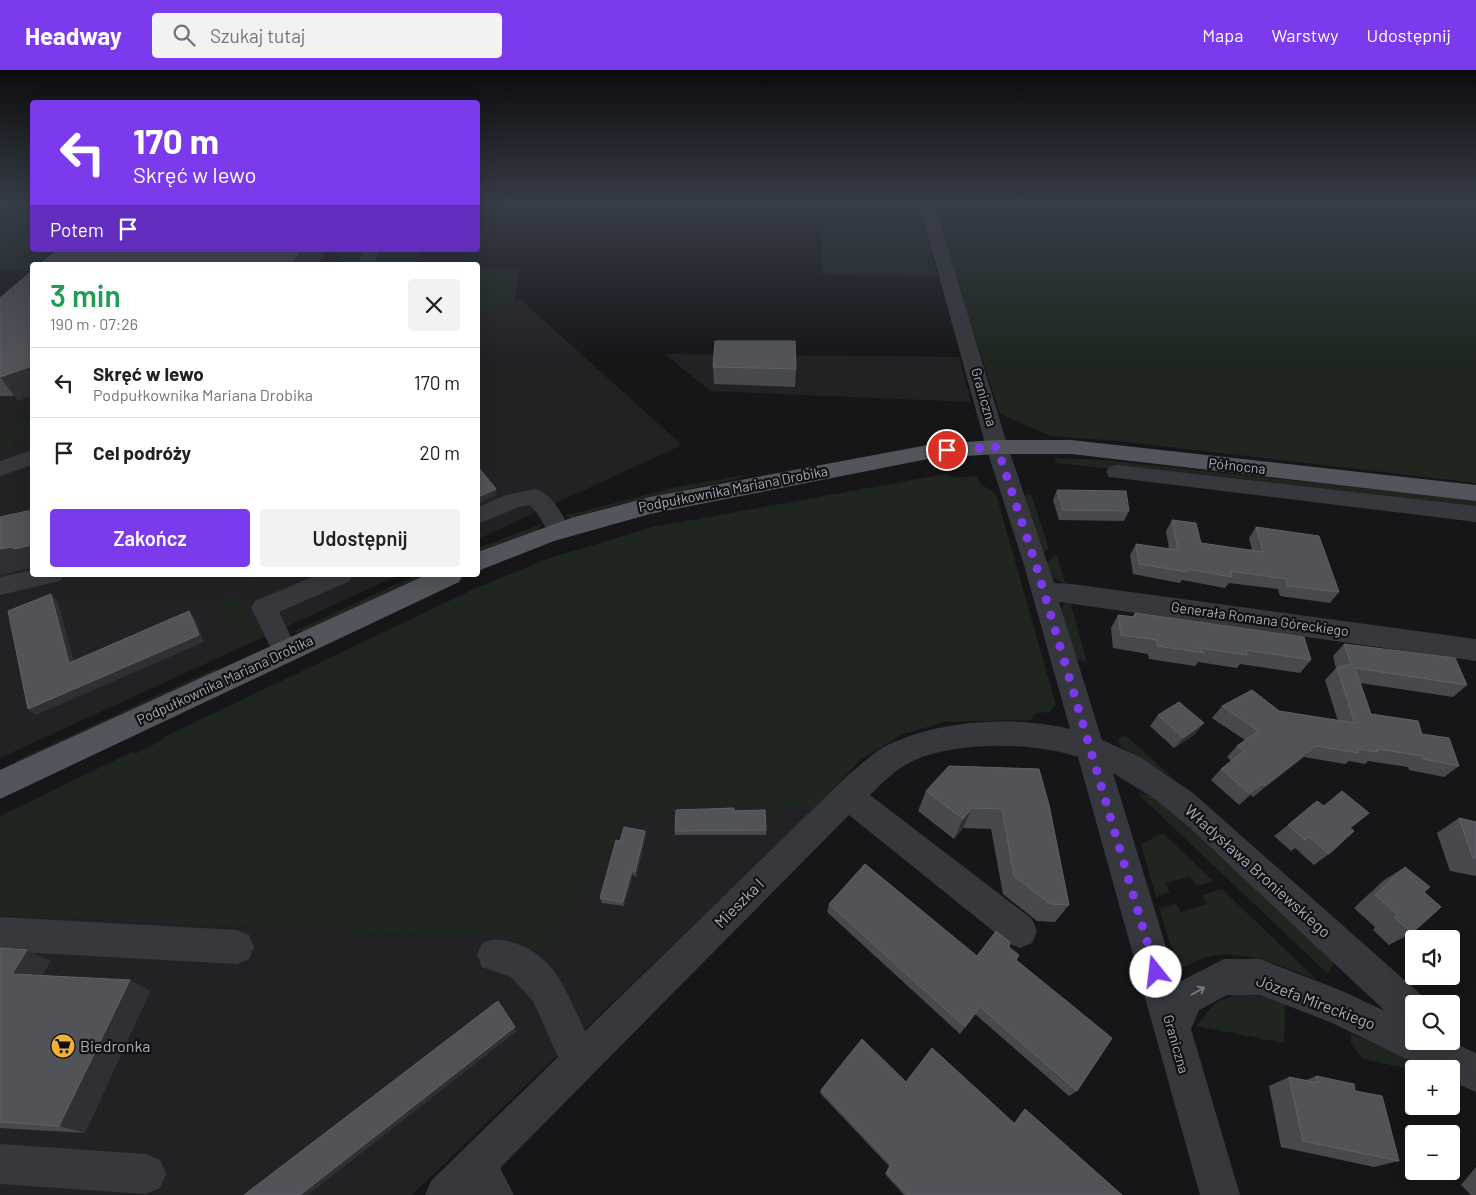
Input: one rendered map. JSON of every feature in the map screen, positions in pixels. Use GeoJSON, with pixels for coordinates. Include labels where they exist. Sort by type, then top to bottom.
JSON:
{"type":"FeatureCollection","features":[{"type":"Feature","properties":{"kind":"main road","name":"Północna"},"geometry":{"type":"LineString","coordinates":[[997,447],[1071,448],[1476,493]]}},
{"type":"Feature","properties":{"kind":"main road","name":"Podpułkownika Mariana Drobika"},"geometry":{"type":"LineString","coordinates":[[480,561],[514,545],[559,530],[672,499],[933,451],[997,447]]}},
{"type":"Feature","properties":{"kind":"main road","name":"Podpułkownika Mariana Drobika"},"geometry":{"type":"LineString","coordinates":[[0,785],[446,577]]}},
{"type":"Feature","properties":{"kind":"street","name":"Graniczna"},"geometry":{"type":"LineString","coordinates":[[942,256],[997,447],[1044,592],[1089,748],[1102,785],[1220,1195]]}},
{"type":"Feature","properties":{"kind":"street"},"geometry":{"type":"LineString","coordinates":[[0,456],[27,459]]}},
{"type":"Feature","properties":{"kind":"street"},"geometry":{"type":"LineString","coordinates":[[0,469],[27,459]]}},
{"type":"Feature","properties":{"kind":"street","name":"Północna"},"geometry":{"type":"LineString","coordinates":[[1116,472],[1476,514]]}},
{"type":"Feature","properties":{"kind":"street"},"geometry":{"type":"LineString","coordinates":[[480,515],[514,500],[535,497],[546,508],[559,530]]}},
{"type":"Feature","properties":{"kind":"street"},"geometry":{"type":"LineString","coordinates":[[0,586],[42,577]]}},
{"type":"Feature","properties":{"kind":"street"},"geometry":{"type":"LineString","coordinates":[[285,652],[264,608],[336,577]]}},
{"type":"Feature","properties":{"kind":"street","name":"Generała Romana Góreckiego"},"geometry":{"type":"LineString","coordinates":[[1044,592],[1072,593],[1476,650]]}},
{"type":"Feature","properties":{"kind":"street","name":"Mieszka I"},"geometry":{"type":"LineString","coordinates":[[445,1195],[485,1180],[579,1061],[848,796],[892,758],[926,742],[974,734],[1048,736],[1089,748]]}},
{"type":"Feature","properties":{"kind":"street","name":"Władysława Broniewskiego"},"geometry":{"type":"LineString","coordinates":[[1089,748],[1139,771],[1172,792],[1405,1005]]}},
{"type":"Feature","properties":{"kind":"street"},"geometry":{"type":"LineString","coordinates":[[848,796],[1020,931]]}},
{"type":"Feature","properties":{"kind":"street"},"geometry":{"type":"LineString","coordinates":[[0,934],[237,947]]}},
{"type":"Feature","properties":{"kind":"street"},"geometry":{"type":"LineString","coordinates":[[494,955],[521,962],[546,988],[579,1061]]}},
{"type":"Feature","properties":{"kind":"street","name":"Józefa Mireckiego"},"geometry":{"type":"LineString","coordinates":[[1172,1030],[1186,997],[1224,977],[1260,977],[1340,1008],[1476,1072]]}},
{"type":"Feature","properties":{"kind":"street"},"geometry":{"type":"LineString","coordinates":[[1453,1050],[1476,1072]]}},
{"type":"Feature","properties":{"kind":"street"},"geometry":{"type":"LineString","coordinates":[[0,1164],[146,1174]]}},
{"type":"Feature","properties":{"kind":"shaded area"},"geometry":{"type":"Polygon","coordinates":[[[0,256],[197,256],[117,262],[30,262],[30,271],[0,270],[0,256]]]}},
{"type":"Feature","properties":{"kind":"shaded area"},"geometry":{"type":"Polygon","coordinates":[[[336,256],[364,256],[358,262],[344,262],[336,256]]]}},
{"type":"Feature","properties":{"kind":"shaded area"},"geometry":{"type":"Polygon","coordinates":[[[378,256],[419,256],[415,262],[375,262],[378,256]]]}},
{"type":"Feature","properties":{"kind":"shaded area"},"geometry":{"type":"Polygon","coordinates":[[[822,256],[932,256],[938,277],[823,274],[822,256]]]}},
{"type":"Feature","properties":{"kind":"shaded area"},"geometry":{"type":"Polygon","coordinates":[[[949,256],[1476,256],[1476,483],[1118,441],[1051,436],[1000,414],[949,256]]]}},
{"type":"Feature","properties":{"kind":"shaded area"},"geometry":{"type":"Polygon","coordinates":[[[480,268],[519,269],[515,301],[520,299],[682,445],[480,538],[480,268]]]}},
{"type":"Feature","properties":{"kind":"shaded area"},"geometry":{"type":"Polygon","coordinates":[[[480,268],[519,269],[515,301],[480,313],[480,268]]]}},
{"type":"Feature","properties":{"kind":"shaded area"},"geometry":{"type":"Polygon","coordinates":[[[30,292],[30,577],[395,577],[0,758],[0,318],[30,292]]]}},
{"type":"Feature","properties":{"kind":"shaded area"},"geometry":{"type":"Polygon","coordinates":[[[665,354],[959,357],[971,402],[710,391],[665,354]]]}},
{"type":"Feature","properties":{"kind":"shaded area"},"geometry":{"type":"Polygon","coordinates":[[[13,422],[24,423],[27,429],[9,447],[0,451],[0,430],[6,430],[13,422]]]}},
{"type":"Feature","properties":{"kind":"shaded area"},"geometry":{"type":"Polygon","coordinates":[[[1054,458],[1103,460],[1476,500],[1476,509],[1057,463],[1054,458]]]}},
{"type":"Feature","properties":{"kind":"shaded area"},"geometry":{"type":"Polygon","coordinates":[[[747,474],[740,478],[616,505],[573,518],[564,516],[673,488],[747,474]]]}},
{"type":"Feature","properties":{"kind":"shaded area"},"geometry":{"type":"Polygon","coordinates":[[[946,474],[956,478],[976,476],[981,484],[996,494],[1056,705],[1050,712],[1035,713],[1032,720],[944,722],[901,735],[860,760],[813,810],[636,813],[538,954],[530,947],[512,940],[0,916],[0,816],[134,751],[135,754],[163,740],[164,737],[478,587],[547,559],[653,527],[946,474]]]}},
{"type":"Feature","properties":{"kind":"shaded area"},"geometry":{"type":"Polygon","coordinates":[[[1031,494],[1049,548],[1041,555],[1024,496],[1031,494]]]}},
{"type":"Feature","properties":{"kind":"shaded area"},"geometry":{"type":"Polygon","coordinates":[[[542,524],[537,530],[480,552],[480,547],[542,524]]]}},
{"type":"Feature","properties":{"kind":"shaded area"},"geometry":{"type":"Polygon","coordinates":[[[1056,554],[1066,585],[1051,576],[1045,564],[1056,554]]]}},
{"type":"Feature","properties":{"kind":"shaded area"},"geometry":{"type":"Polygon","coordinates":[[[412,577],[422,577],[307,631],[291,633],[412,577]]]}},
{"type":"Feature","properties":{"kind":"shaded area"},"geometry":{"type":"Polygon","coordinates":[[[237,595],[262,638],[244,646],[219,602],[237,595]]]}},
{"type":"Feature","properties":{"kind":"shaded area"},"geometry":{"type":"Polygon","coordinates":[[[1070,601],[1087,662],[1076,659],[1060,613],[1063,605],[1070,601]]]}},
{"type":"Feature","properties":{"kind":"shaded area"},"geometry":{"type":"Polygon","coordinates":[[[219,667],[215,672],[16,763],[15,761],[219,667]]]}},
{"type":"Feature","properties":{"kind":"shaded area"},"geometry":{"type":"Polygon","coordinates":[[[1125,735],[1170,776],[1125,749],[1118,742],[1125,735]]]}},
{"type":"Feature","properties":{"kind":"shaded area"},"geometry":{"type":"Polygon","coordinates":[[[1138,794],[1150,796],[1172,810],[1334,961],[1328,974],[1138,794]]]}},
{"type":"Feature","properties":{"kind":"shaded area"},"geometry":{"type":"Polygon","coordinates":[[[813,810],[412,1195],[0,1195],[0,916],[512,940],[530,947],[538,954],[636,813],[813,810]]]}},
{"type":"Feature","properties":{"kind":"shaded area"},"geometry":{"type":"Polygon","coordinates":[[[1163,833],[1213,881],[1197,886],[1190,877],[1165,883],[1170,892],[1156,897],[1141,844],[1163,833]]]}},
{"type":"Feature","properties":{"kind":"shaded area"},"geometry":{"type":"Polygon","coordinates":[[[1222,889],[1317,980],[1276,964],[1246,956],[1217,955],[1203,958],[1178,969],[1159,908],[1176,904],[1181,912],[1207,904],[1202,895],[1222,889]]]}},
{"type":"Feature","properties":{"kind":"shaded area"},"geometry":{"type":"Polygon","coordinates":[[[1236,994],[1260,996],[1285,1003],[1284,1043],[1196,1026],[1215,1003],[1236,994]]]}},
{"type":"Feature","properties":{"kind":"shaded area"},"geometry":{"type":"Polygon","coordinates":[[[1351,1034],[1413,1060],[1405,1060],[1405,1068],[1363,1059],[1351,1044],[1351,1034]]]}},
{"type":"Feature","properties":{"kind":"building"},"geometry":{"type":"Polygon","coordinates":[[[50,256],[297,256],[291,262],[43,262],[50,256]]]}},
{"type":"Feature","properties":{"kind":"building"},"geometry":{"type":"Polygon","coordinates":[[[30,273],[30,367],[0,377],[0,298],[30,273]]]}},
{"type":"Feature","properties":{"kind":"building"},"geometry":{"type":"Polygon","coordinates":[[[715,341],[795,341],[796,369],[713,367],[715,341]]]}},
{"type":"Feature","properties":{"kind":"building"},"geometry":{"type":"Polygon","coordinates":[[[480,469],[496,489],[480,496],[480,469]]]}},
{"type":"Feature","properties":{"kind":"building"},"geometry":{"type":"Polygon","coordinates":[[[1057,490],[1126,491],[1129,511],[1063,510],[1057,490]]]}},
{"type":"Feature","properties":{"kind":"building"},"geometry":{"type":"Polygon","coordinates":[[[30,510],[30,545],[14,549],[12,547],[0,549],[0,517],[30,510]]]}},
{"type":"Feature","properties":{"kind":"building"},"geometry":{"type":"Polygon","coordinates":[[[1172,520],[1196,523],[1201,543],[1263,552],[1256,527],[1319,536],[1339,592],[1288,586],[1286,579],[1231,571],[1232,577],[1187,569],[1187,572],[1139,564],[1136,544],[1178,550],[1172,520]]]}},
{"type":"Feature","properties":{"kind":"building"},"geometry":{"type":"Polygon","coordinates":[[[51,594],[69,663],[189,611],[199,635],[28,709],[8,611],[51,594]]]}},
{"type":"Feature","properties":{"kind":"building"},"geometry":{"type":"Polygon","coordinates":[[[1135,613],[1304,637],[1311,660],[1246,650],[1247,655],[1199,648],[1205,653],[1157,646],[1157,640],[1121,635],[1118,615],[1135,617],[1135,613]]]}},
{"type":"Feature","properties":{"kind":"building"},"geometry":{"type":"Polygon","coordinates":[[[1344,644],[1455,658],[1467,685],[1355,668],[1371,714],[1418,721],[1422,734],[1449,738],[1459,766],[1423,759],[1422,756],[1377,749],[1378,752],[1357,749],[1358,753],[1316,746],[1265,786],[1262,784],[1250,794],[1221,769],[1244,751],[1237,746],[1258,731],[1222,706],[1252,690],[1279,711],[1355,723],[1337,668],[1351,664],[1344,644]]]}},
{"type":"Feature","properties":{"kind":"building"},"geometry":{"type":"Polygon","coordinates":[[[1179,702],[1204,723],[1183,738],[1158,715],[1179,702]]]}},
{"type":"Feature","properties":{"kind":"building"},"geometry":{"type":"Polygon","coordinates":[[[949,766],[1039,769],[1049,805],[1069,905],[1050,904],[1014,876],[1002,809],[972,808],[963,819],[926,791],[949,766]]]}},
{"type":"Feature","properties":{"kind":"building"},"geometry":{"type":"Polygon","coordinates":[[[1342,791],[1369,813],[1350,828],[1354,831],[1329,854],[1309,837],[1305,840],[1288,825],[1317,801],[1324,806],[1342,791]]]}},
{"type":"Feature","properties":{"kind":"building"},"geometry":{"type":"Polygon","coordinates":[[[734,808],[734,811],[765,810],[766,830],[675,831],[676,810],[734,808]]]}},
{"type":"Feature","properties":{"kind":"building"},"geometry":{"type":"Polygon","coordinates":[[[1459,818],[1476,822],[1476,858],[1473,858],[1459,818]]]}},
{"type":"Feature","properties":{"kind":"building"},"geometry":{"type":"Polygon","coordinates":[[[624,827],[645,831],[635,872],[632,870],[623,902],[600,898],[616,840],[620,841],[624,827]]]}},
{"type":"Feature","properties":{"kind":"building"},"geometry":{"type":"Polygon","coordinates":[[[865,864],[977,956],[996,931],[1010,942],[1009,947],[1019,955],[1016,960],[1112,1038],[1077,1091],[980,1007],[965,1027],[829,904],[865,864]]]}},
{"type":"Feature","properties":{"kind":"building"},"geometry":{"type":"Polygon","coordinates":[[[1405,867],[1430,887],[1424,892],[1441,907],[1415,930],[1409,930],[1394,917],[1397,914],[1375,895],[1405,867]]]}},
{"type":"Feature","properties":{"kind":"building","name":"Biedronka"},"geometry":{"type":"Polygon","coordinates":[[[0,948],[27,950],[12,974],[130,980],[59,1126],[0,1122],[0,948]]]}},
{"type":"Feature","properties":{"kind":"building"},"geometry":{"type":"Polygon","coordinates":[[[498,1001],[515,1027],[300,1195],[244,1195],[498,1001]]]}},
{"type":"Feature","properties":{"kind":"building"},"geometry":{"type":"Polygon","coordinates":[[[862,1039],[906,1082],[932,1048],[1015,1124],[1025,1109],[1122,1195],[908,1195],[887,1173],[891,1164],[821,1090],[862,1039]]]}},
{"type":"Feature","properties":{"kind":"building"},"geometry":{"type":"Polygon","coordinates":[[[1316,1076],[1354,1084],[1355,1091],[1382,1096],[1399,1161],[1303,1141],[1289,1077],[1318,1083],[1316,1076]]]}},
{"type":"Feature","properties":{"kind":"place","name":"Biedronka"},"geometry":{"type":"Point","coordinates":[63,1046]}},
{"type":"Feature","properties":{"kind":"route"},"geometry":{"type":"LineString","coordinates":[[947,450],[997,447],[1036,565],[1156,972]]}}]}
